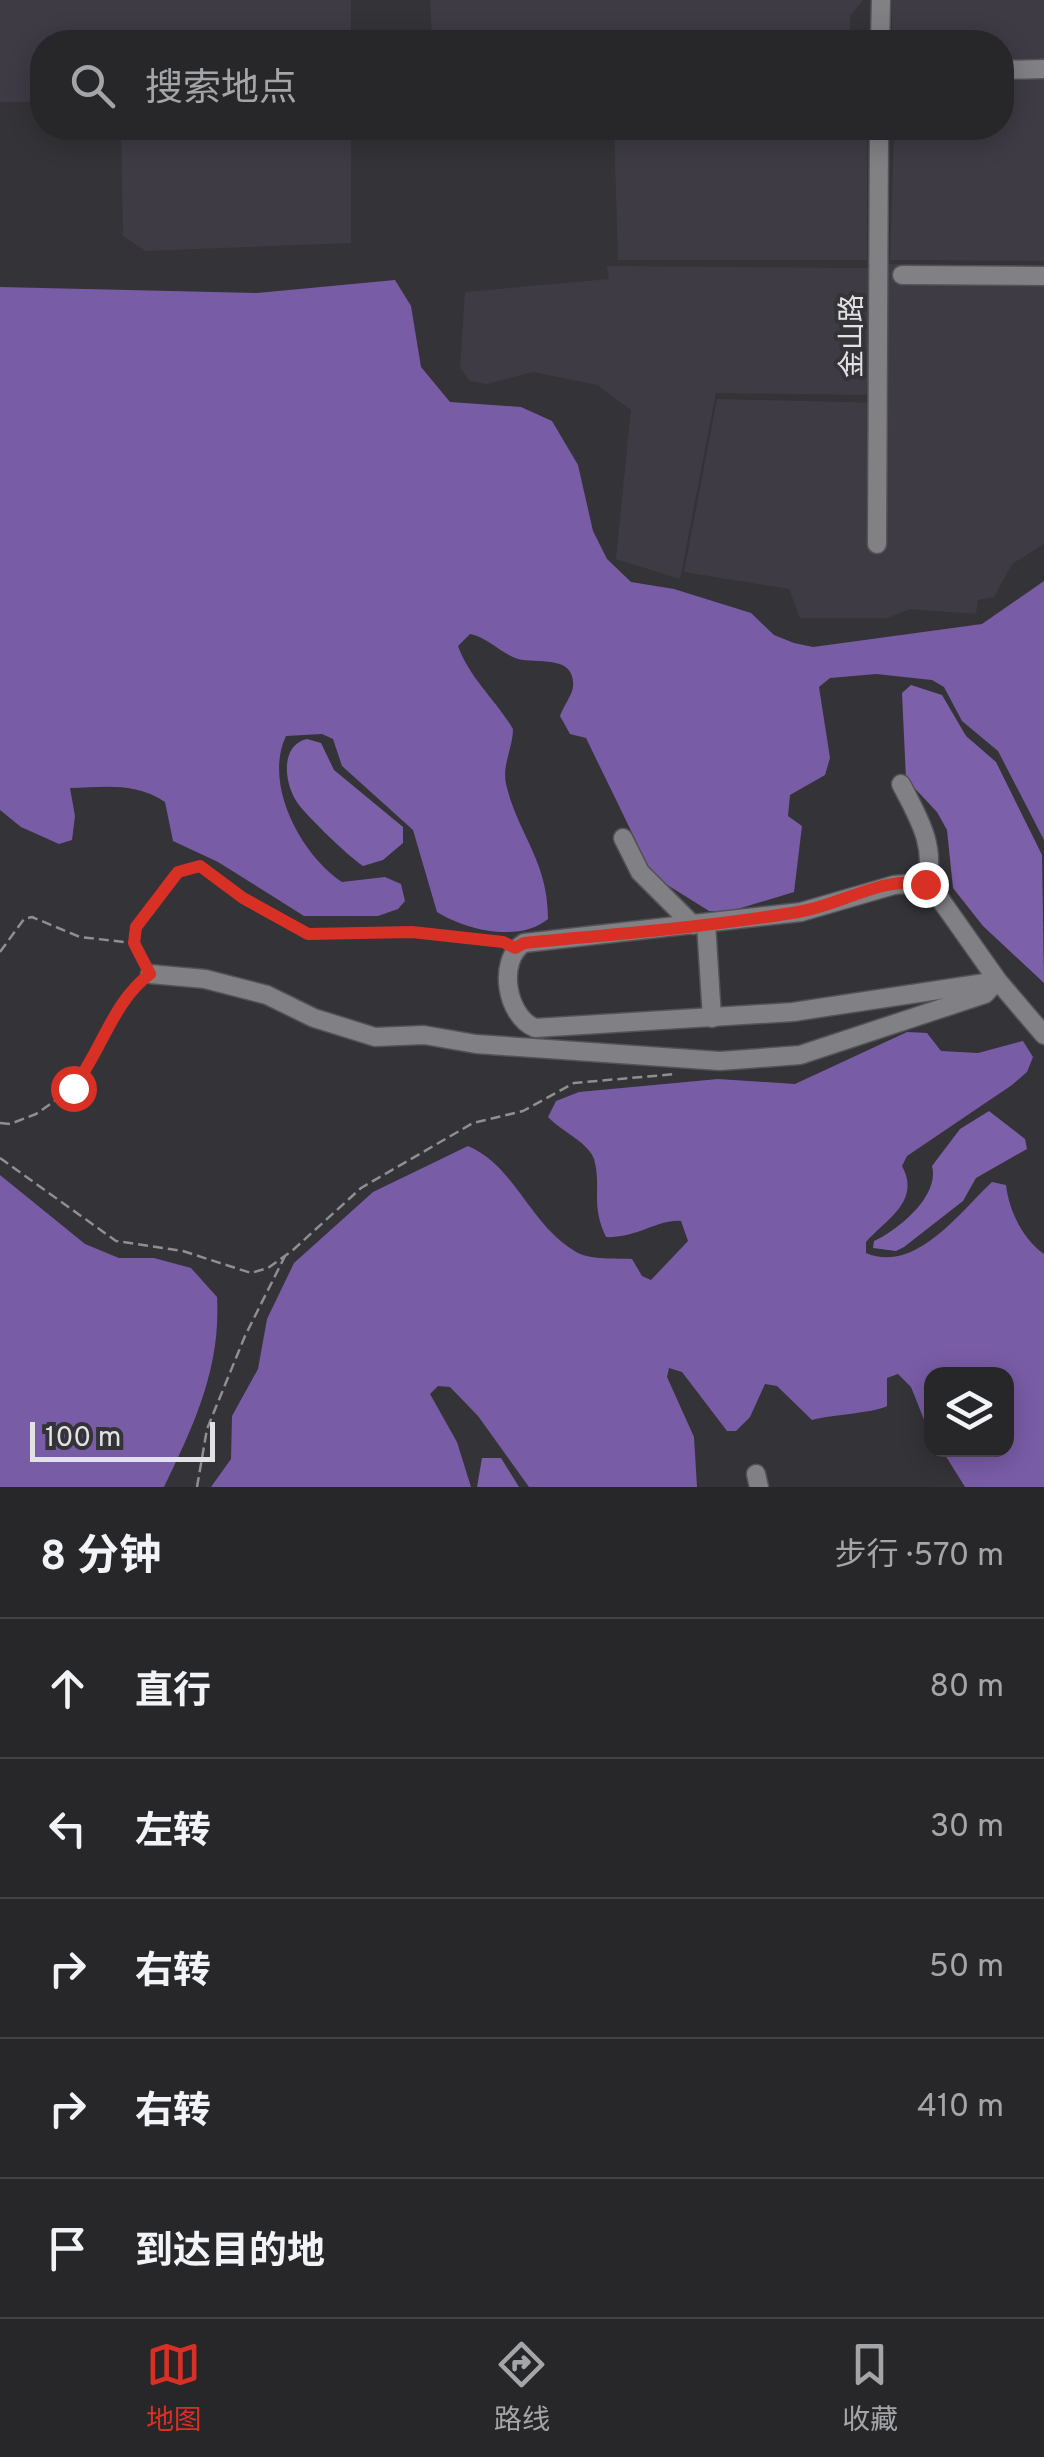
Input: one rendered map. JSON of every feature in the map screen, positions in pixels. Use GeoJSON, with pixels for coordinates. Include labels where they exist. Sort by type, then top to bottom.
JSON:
{"type":"FeatureCollection","features":[{"type":"Feature","properties":{"kind":"street"},"geometry":{"type":"LineString","coordinates":[[880,0],[880,30]]}},
{"type":"Feature","properties":{"kind":"street"},"geometry":{"type":"LineString","coordinates":[[1014,70],[1044,69]]}},
{"type":"Feature","properties":{"kind":"street","name":"金山路"},"geometry":{"type":"LineString","coordinates":[[878,544],[879,140]]}},
{"type":"Feature","properties":{"kind":"street"},"geometry":{"type":"LineString","coordinates":[[902,275],[1044,276]]}},
{"type":"Feature","properties":{"kind":"street"},"geometry":{"type":"LineString","coordinates":[[901,784],[925,832],[929,862],[925,884]]}},
{"type":"Feature","properties":{"kind":"street"},"geometry":{"type":"LineString","coordinates":[[623,838],[640,872],[700,924],[712,1018]]}},
{"type":"Feature","properties":{"kind":"street"},"geometry":{"type":"LineString","coordinates":[[998,981],[794,1012],[535,1028],[518,1018],[514,1009],[509,965],[515,948],[524,943],[801,912],[894,884],[925,884],[933,889],[998,981],[1044,1035]]}},
{"type":"Feature","properties":{"kind":"street"},"geometry":{"type":"LineString","coordinates":[[150,974],[205,979],[267,995],[314,1018],[375,1037],[424,1035],[476,1044],[738,1061],[800,1055],[841,1043],[920,1012],[985,994],[998,981]]}},
{"type":"Feature","properties":{"kind":"path"},"geometry":{"type":"LineString","coordinates":[[0,1122],[36,1114],[73,1088],[93,1063],[131,988],[150,974],[134,943],[136,927],[178,872],[200,866],[243,898],[308,934],[412,932],[503,942],[515,948]]}},
{"type":"Feature","properties":{"kind":"path"},"geometry":{"type":"LineString","coordinates":[[0,952],[24,919],[32,917],[80,937],[134,943]]}},
{"type":"Feature","properties":{"kind":"path"},"geometry":{"type":"LineString","coordinates":[[0,1158],[116,1241],[183,1251],[251,1273],[268,1268],[286,1255],[361,1188],[472,1123],[522,1110],[574,1083],[686,1072]]}},
{"type":"Feature","properties":{"kind":"path"},"geometry":{"type":"LineString","coordinates":[[197,1487],[207,1429],[245,1336],[286,1255]]}},
{"type":"Feature","properties":{"kind":"shaded area"},"geometry":{"type":"Polygon","coordinates":[[[0,0],[351,0],[351,30],[30,30],[30,102],[0,102],[0,0]]]}},
{"type":"Feature","properties":{"kind":"shaded area"},"geometry":{"type":"Polygon","coordinates":[[[430,0],[863,0],[850,16],[850,30],[431,30],[430,0]]]}},
{"type":"Feature","properties":{"kind":"shaded area"},"geometry":{"type":"Polygon","coordinates":[[[892,0],[1044,0],[1044,261],[890,260],[894,140],[1014,140],[1014,30],[892,30],[892,0]]]}},
{"type":"Feature","properties":{"kind":"shaded area"},"geometry":{"type":"Polygon","coordinates":[[[121,140],[351,140],[351,243],[146,251],[123,236],[121,140]]]}},
{"type":"Feature","properties":{"kind":"shaded area"},"geometry":{"type":"Polygon","coordinates":[[[614,140],[867,140],[867,260],[618,260],[614,140]]]}},
{"type":"Feature","properties":{"kind":"shaded area"},"geometry":{"type":"Polygon","coordinates":[[[888,264],[1044,266],[1044,544],[1012,564],[994,597],[978,600],[976,614],[910,609],[887,618],[800,618],[789,589],[684,572],[717,399],[884,403],[888,264]]]}},
{"type":"Feature","properties":{"kind":"shaded area"},"geometry":{"type":"Polygon","coordinates":[[[607,266],[869,268],[868,395],[716,393],[680,579],[616,559],[631,410],[597,385],[533,372],[487,384],[470,381],[460,368],[465,292],[609,279],[607,266]]]}},
{"type":"Feature","properties":{"kind":"shaded area"},"geometry":{"type":"Polygon","coordinates":[[[395,280],[411,306],[421,367],[450,402],[521,407],[552,421],[578,465],[593,531],[607,559],[631,582],[674,589],[751,613],[774,635],[813,647],[982,624],[1044,581],[1044,840],[998,751],[962,721],[944,687],[932,680],[876,674],[830,678],[819,687],[830,758],[825,775],[790,795],[788,816],[802,826],[794,892],[731,911],[709,911],[653,876],[586,738],[570,734],[560,716],[573,687],[568,669],[554,662],[518,659],[470,634],[458,646],[463,658],[513,729],[506,784],[538,864],[547,898],[548,919],[536,926],[522,931],[492,931],[462,924],[437,912],[413,830],[342,766],[333,739],[322,734],[286,736],[279,775],[290,817],[313,855],[342,882],[385,877],[401,884],[405,901],[398,909],[378,916],[304,916],[218,862],[173,841],[165,802],[143,791],[119,787],[70,788],[75,816],[72,840],[59,844],[21,827],[0,810],[0,287],[257,293],[395,280]]]}},
{"type":"Feature","properties":{"kind":"shaded area"},"geometry":{"type":"Polygon","coordinates":[[[911,685],[942,695],[966,736],[996,762],[1042,855],[1044,983],[983,926],[953,888],[947,830],[937,812],[906,779],[902,693],[911,685]]]}},
{"type":"Feature","properties":{"kind":"shaded area"},"geometry":{"type":"Polygon","coordinates":[[[307,739],[321,743],[334,770],[403,827],[403,843],[383,860],[363,866],[320,828],[294,797],[288,758],[298,743],[307,739]]]}},
{"type":"Feature","properties":{"kind":"shaded area"},"geometry":{"type":"Polygon","coordinates":[[[907,1032],[927,1033],[941,1051],[978,1053],[1023,1041],[1033,1057],[1027,1072],[1012,1085],[907,1156],[902,1166],[907,1178],[904,1199],[866,1242],[866,1253],[884,1257],[919,1248],[951,1224],[992,1182],[1006,1185],[1018,1224],[1044,1254],[1044,1487],[965,1487],[946,1457],[1014,1457],[1014,1367],[924,1367],[924,1420],[911,1387],[898,1374],[887,1378],[887,1406],[812,1420],[777,1386],[765,1384],[750,1417],[736,1431],[727,1431],[682,1372],[669,1368],[667,1377],[694,1437],[697,1487],[529,1487],[478,1416],[450,1387],[438,1386],[430,1394],[457,1442],[471,1487],[211,1487],[231,1459],[232,1416],[258,1369],[267,1319],[294,1263],[373,1192],[468,1146],[499,1168],[561,1242],[584,1255],[632,1259],[642,1276],[651,1280],[688,1241],[681,1221],[606,1237],[598,1215],[594,1159],[587,1148],[548,1117],[556,1101],[579,1092],[718,1079],[795,1084],[907,1032]]]}},
{"type":"Feature","properties":{"kind":"shaded area"},"geometry":{"type":"Polygon","coordinates":[[[989,1111],[1025,1139],[1027,1149],[976,1178],[963,1201],[904,1247],[896,1251],[873,1248],[874,1241],[915,1211],[930,1189],[932,1166],[960,1129],[989,1111]]]}},
{"type":"Feature","properties":{"kind":"shaded area"},"geometry":{"type":"Polygon","coordinates":[[[0,1175],[85,1244],[119,1258],[154,1258],[191,1268],[217,1297],[210,1372],[195,1418],[164,1487],[0,1487],[0,1175]]]}},
{"type":"Feature","properties":{"kind":"shaded area"},"geometry":{"type":"Polygon","coordinates":[[[482,1458],[501,1458],[519,1487],[477,1487],[482,1458]]]}},
{"type":"Feature","properties":{"kind":"route"},"geometry":{"type":"LineString","coordinates":[[73,1088],[93,1063],[131,988],[150,974],[134,943],[136,927],[178,872],[200,866],[243,898],[308,934],[412,932],[503,942],[515,948],[524,943],[617,931],[801,912],[894,884],[925,884]]}}]}
